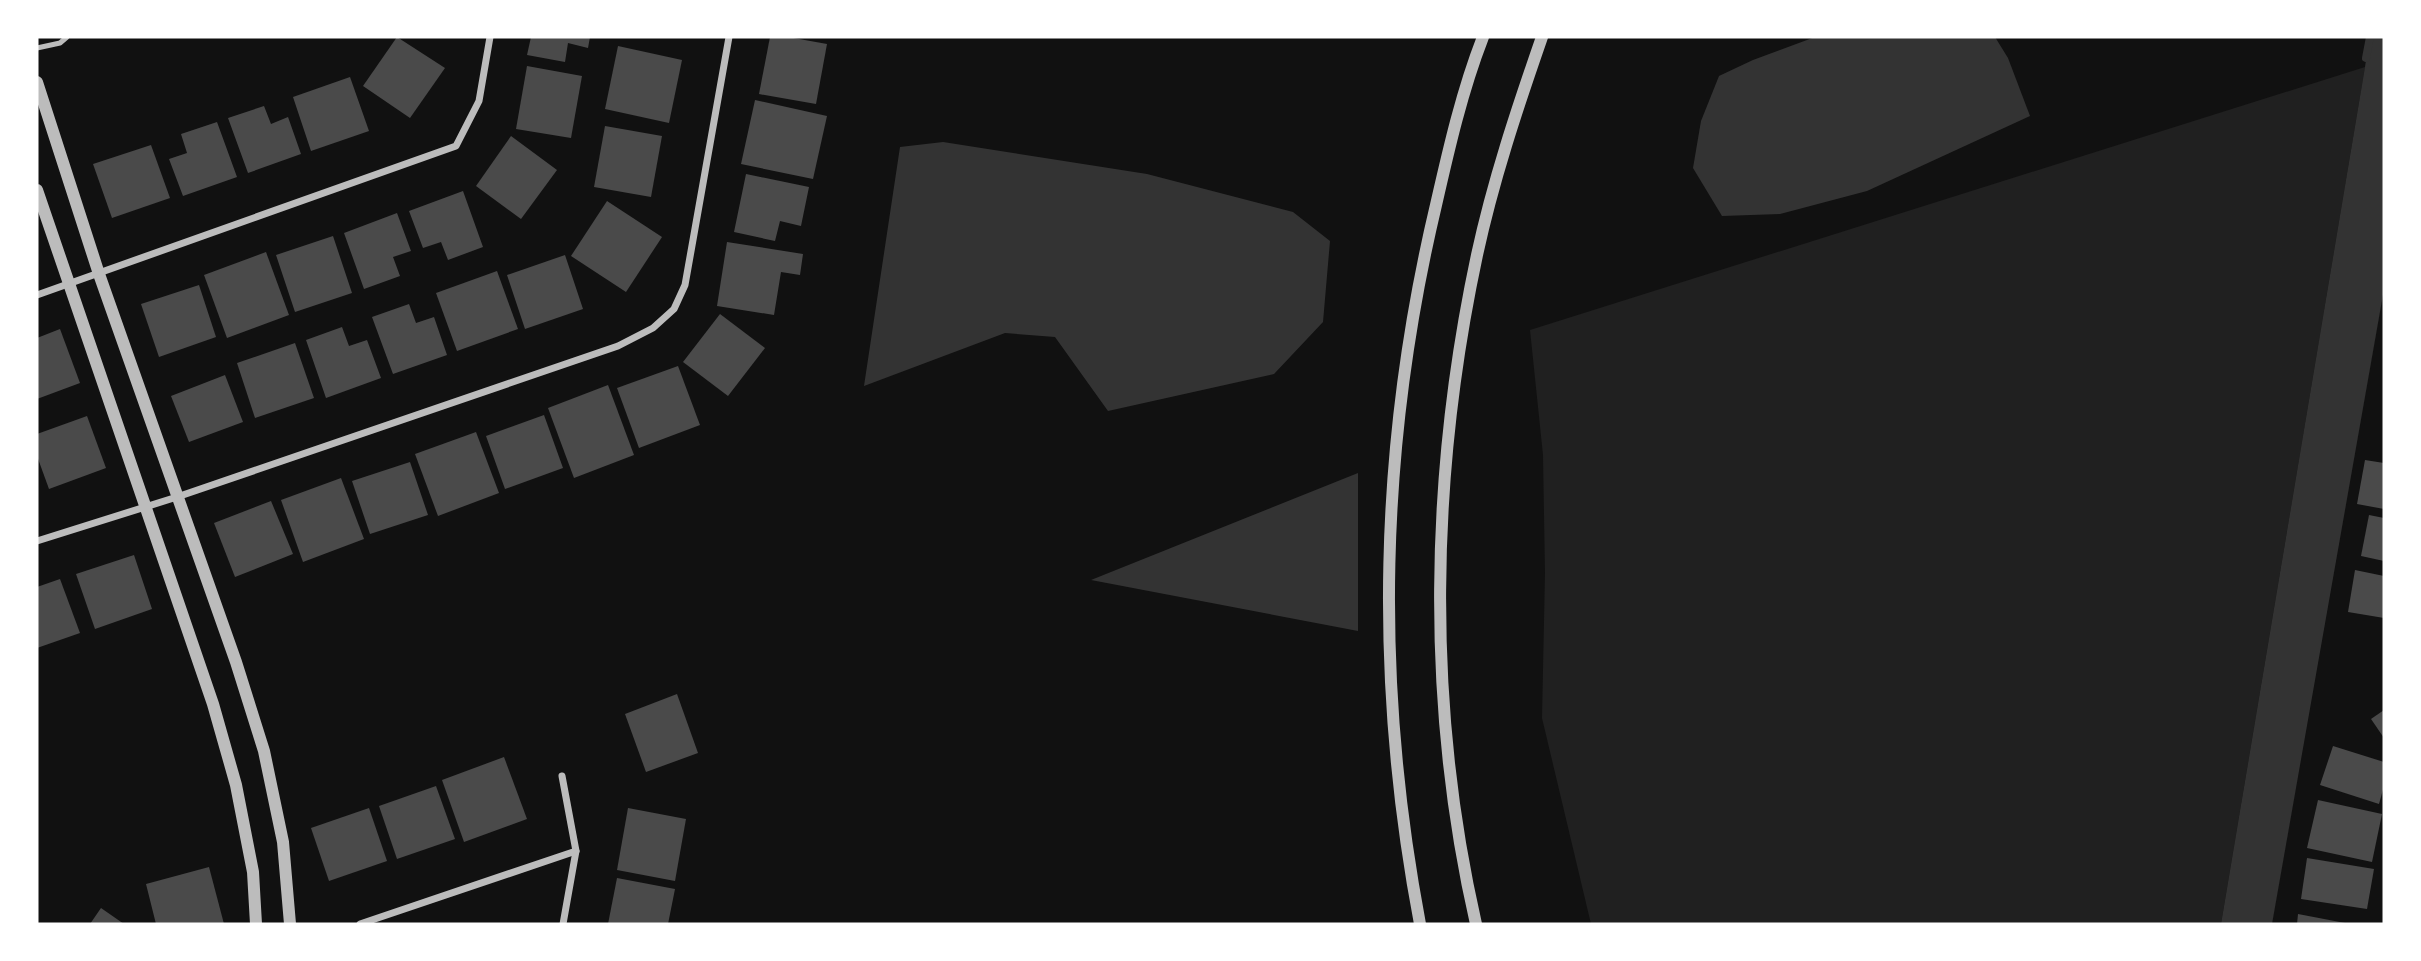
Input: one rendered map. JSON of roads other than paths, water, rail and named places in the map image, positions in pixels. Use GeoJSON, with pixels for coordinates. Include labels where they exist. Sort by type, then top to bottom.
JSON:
{"type":"FeatureCollection","features":[{"type":"Feature","properties":{"kind":"street"},"geometry":{"type":"LineString","coordinates":[[37,295],[456,145],[479,101],[491,37]]}},
{"type":"Feature","properties":{"kind":"street"},"geometry":{"type":"LineString","coordinates":[[37,541],[177,497],[618,346],[653,328],[674,309],[685,285],[729,37]]}},
{"type":"Feature","properties":{"kind":"street"},"geometry":{"type":"LineString","coordinates":[[1420,924],[1408,862],[1393,737],[1388,618],[1390,502],[1402,378],[1423,257],[1452,136],[1483,37]]}},
{"type":"Feature","properties":{"kind":"street"},"geometry":{"type":"LineString","coordinates":[[1476,924],[1451,783],[1441,674],[1441,562],[1445,463],[1459,353],[1477,254],[1509,133],[1542,37]]}},
{"type":"Feature","properties":{"kind":"street"},"geometry":{"type":"LineString","coordinates":[[37,82],[99,274],[236,662],[264,751],[283,842],[290,924]]}},
{"type":"Feature","properties":{"kind":"street"},"geometry":{"type":"LineString","coordinates":[[37,190],[212,704],[236,785],[253,872],[256,924]]}},
{"type":"Feature","properties":{"kind":"street"},"geometry":{"type":"LineString","coordinates":[[562,776],[576,851],[564,924]]}},
{"type":"Feature","properties":{"kind":"street"},"geometry":{"type":"LineString","coordinates":[[360,924],[576,851]]}},
{"type":"Feature","properties":{"kind":"lane"},"geometry":{"type":"LineString","coordinates":[[37,48],[60,43],[67,37]]}},
{"type":"Feature","properties":{"kind":"waterway"},"geometry":{"type":"LineString","coordinates":[[2366,58],[2370,37]]}}]}
